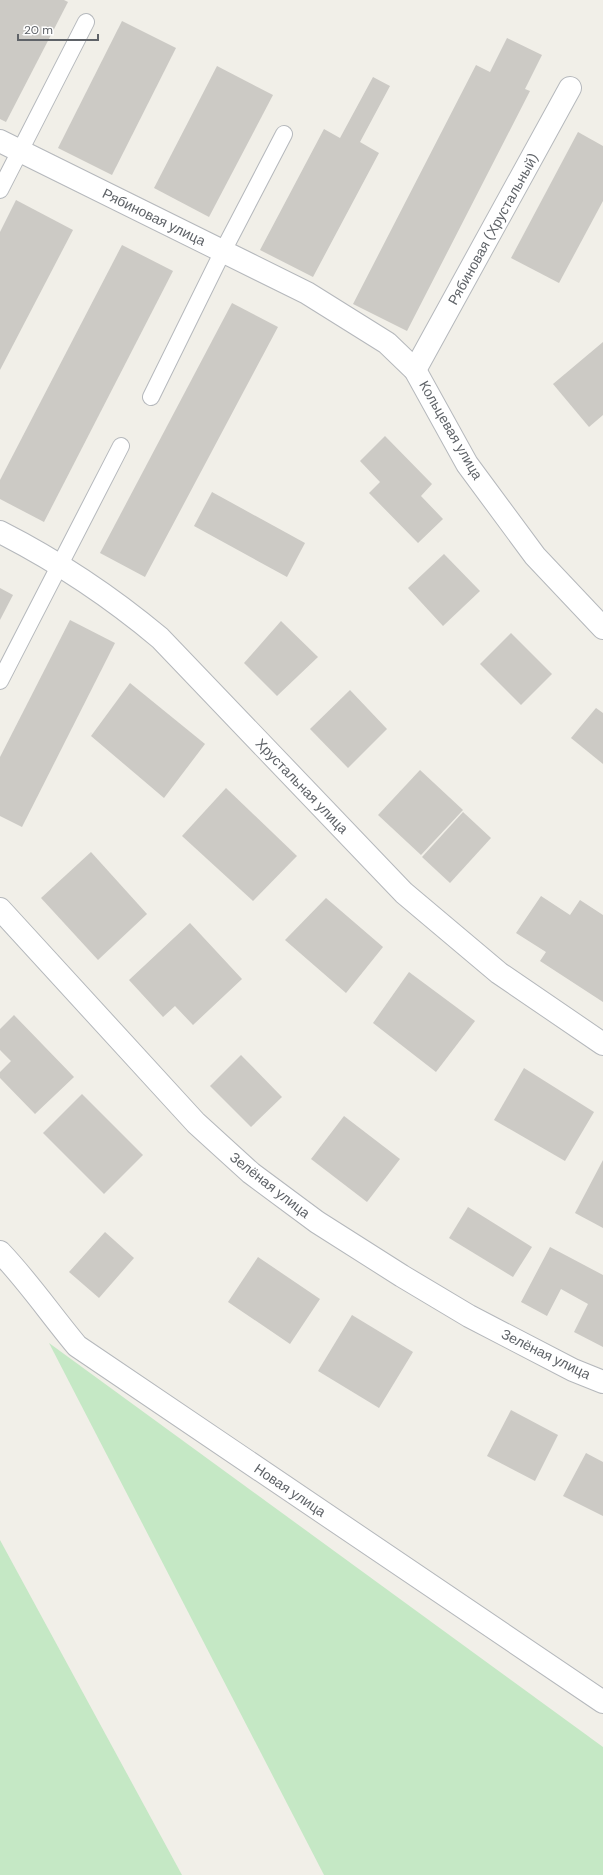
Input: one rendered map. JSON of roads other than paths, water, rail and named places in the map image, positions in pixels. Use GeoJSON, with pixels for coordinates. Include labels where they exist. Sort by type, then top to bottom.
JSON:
{"type":"FeatureCollection","features":[{"type":"Feature","properties":{"kind":"street","name":"Рябиновая (Хрустальный)"},"geometry":{"type":"LineString","coordinates":[[416,370],[570,88]]}},
{"type":"Feature","properties":{"kind":"street","name":"Рябиновая улица"},"geometry":{"type":"LineString","coordinates":[[0,141],[307,293]]}},
{"type":"Feature","properties":{"kind":"street","name":"Кольцевая улица"},"geometry":{"type":"LineString","coordinates":[[307,293],[387,343],[416,370],[467,464],[535,556],[603,628]]}},
{"type":"Feature","properties":{"kind":"street","name":"Хрустальная улица"},"geometry":{"type":"LineString","coordinates":[[0,532],[58,565],[119,604],[160,638],[404,893],[499,973],[603,1044]]}},
{"type":"Feature","properties":{"kind":"street","name":"Зелёная улица"},"geometry":{"type":"LineString","coordinates":[[0,909],[196,1123],[251,1173],[317,1222],[469,1316],[573,1370],[603,1382]]}},
{"type":"Feature","properties":{"kind":"street","name":"Новая улица"},"geometry":{"type":"LineString","coordinates":[[0,1252],[25,1279],[38,1299],[77,1346],[603,1702]]}},
{"type":"Feature","properties":{"kind":"lane"},"geometry":{"type":"LineString","coordinates":[[0,190],[86,22]]}},
{"type":"Feature","properties":{"kind":"lane"},"geometry":{"type":"LineString","coordinates":[[151,397],[223,251],[284,134]]}},
{"type":"Feature","properties":{"kind":"lane"},"geometry":{"type":"LineString","coordinates":[[0,681],[58,565],[121,446]]}}]}
